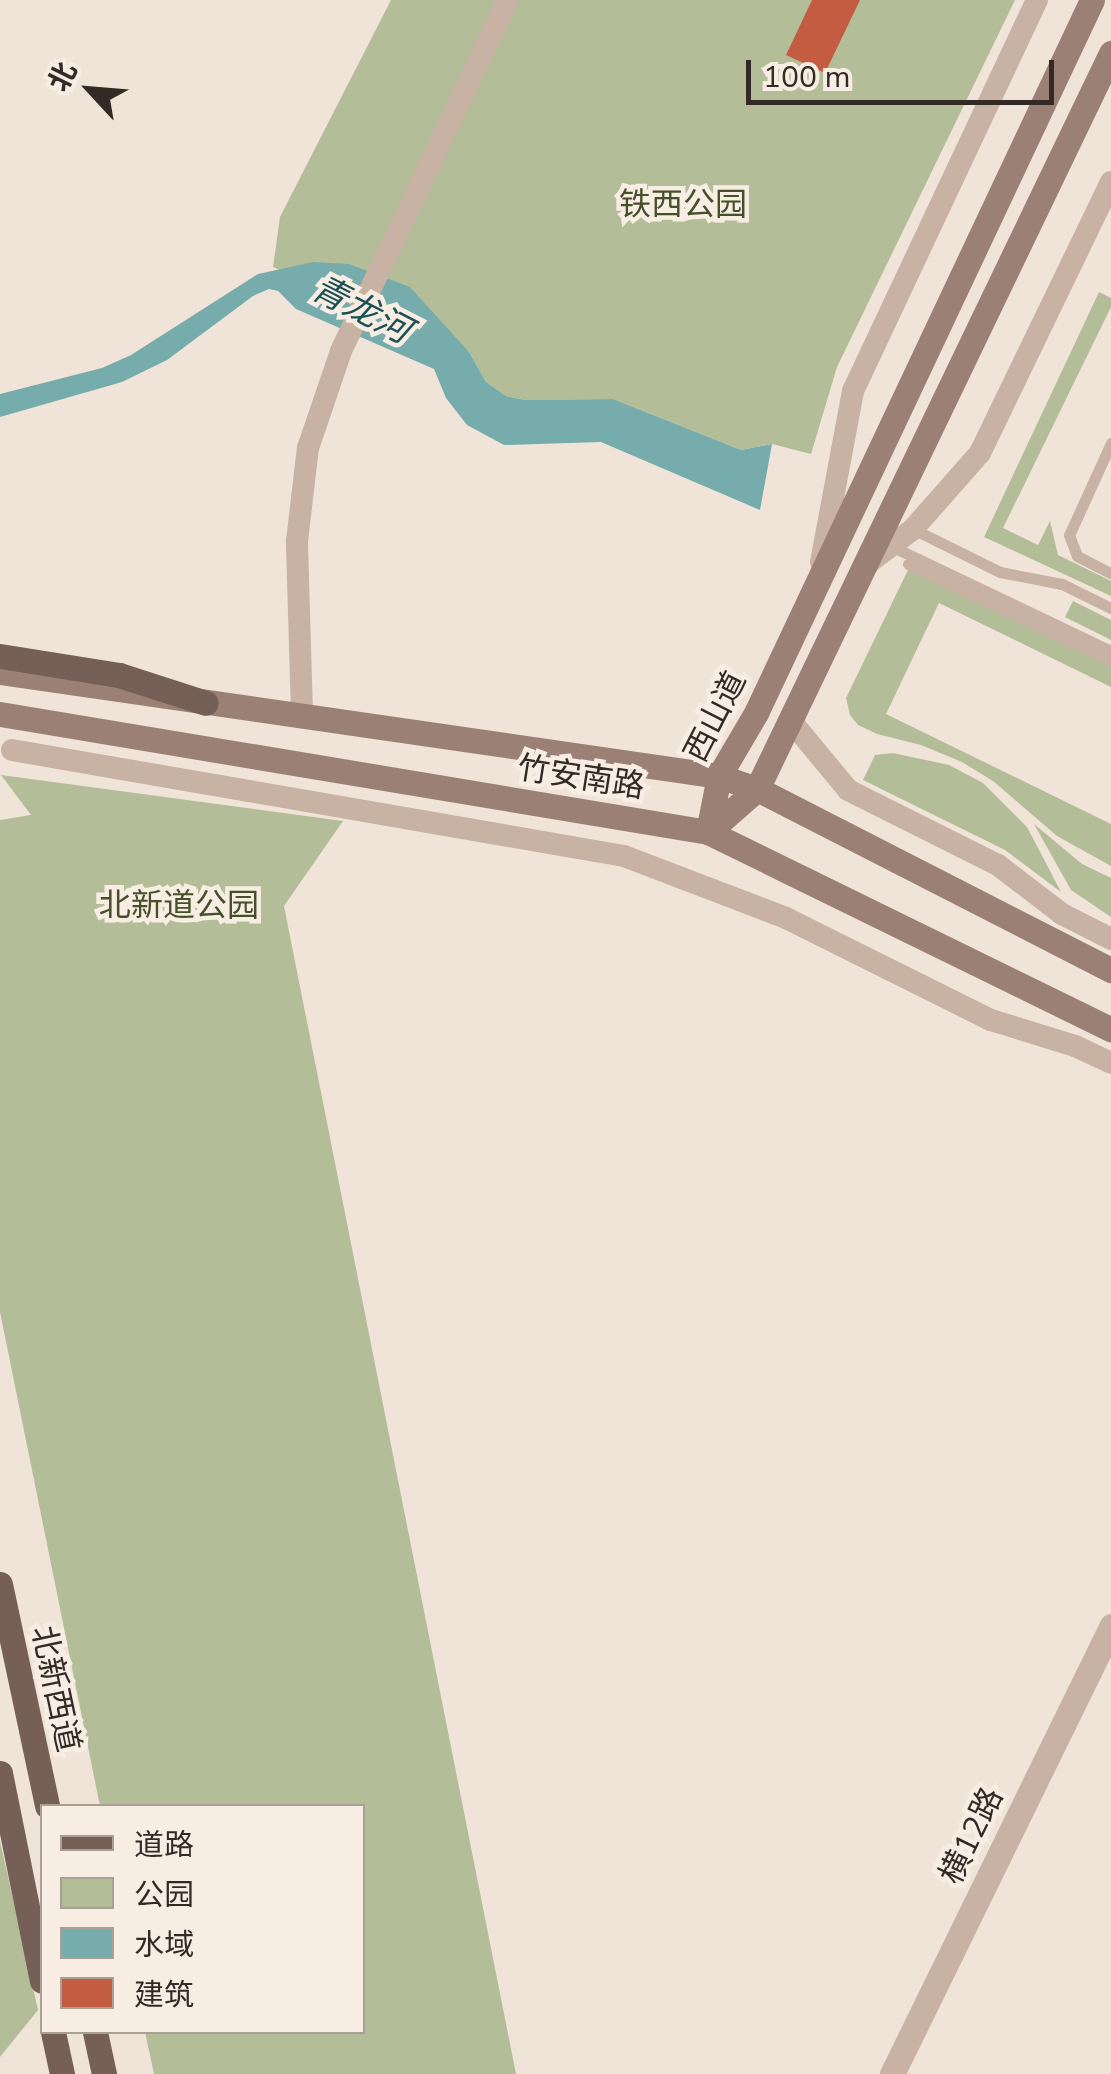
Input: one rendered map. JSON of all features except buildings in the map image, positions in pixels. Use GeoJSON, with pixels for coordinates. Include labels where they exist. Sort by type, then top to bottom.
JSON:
{"type":"FeatureCollection","features":[{"type":"Feature","properties":{"kind":"main road","name":"西山道"},"geometry":{"type":"LineString","coordinates":[[708,832],[720,776],[756,713],[817,586],[1092,0]]}},
{"type":"Feature","properties":{"kind":"main road","name":"西山道"},"geometry":{"type":"LineString","coordinates":[[708,832],[757,789],[1111,53]]}},
{"type":"Feature","properties":{"kind":"main road"},"geometry":{"type":"LineString","coordinates":[[0,656],[119,675],[206,703]]}},
{"type":"Feature","properties":{"kind":"main road","name":"竹安南路"},"geometry":{"type":"LineString","coordinates":[[0,672],[720,776],[757,789],[1111,970]]}},
{"type":"Feature","properties":{"kind":"main road","name":"竹安南路"},"geometry":{"type":"LineString","coordinates":[[0,714],[708,832],[1111,1029]]}},
{"type":"Feature","properties":{"kind":"main road"},"geometry":{"type":"LineString","coordinates":[[0,726],[66,726]]}},
{"type":"Feature","properties":{"kind":"main road","name":"北新西道"},"geometry":{"type":"LineString","coordinates":[[0,1584],[47,1804]]}},
{"type":"Feature","properties":{"kind":"main road"},"geometry":{"type":"LineString","coordinates":[[0,1773],[40,1971]]}},
{"type":"Feature","properties":{"kind":"main road"},"geometry":{"type":"LineString","coordinates":[[53,2034],[62,2074]]}},
{"type":"Feature","properties":{"kind":"main road"},"geometry":{"type":"LineString","coordinates":[[95,2034],[104,2074]]}},
{"type":"Feature","properties":{"kind":"street"},"geometry":{"type":"LineString","coordinates":[[302,713],[297,541],[308,448],[341,351],[508,0]]}},
{"type":"Feature","properties":{"kind":"street"},"geometry":{"type":"LineString","coordinates":[[817,586],[852,390],[1037,0]]}},
{"type":"Feature","properties":{"kind":"street"},"geometry":{"type":"LineString","coordinates":[[863,567],[900,555],[913,529],[980,453],[1111,182]]}},
{"type":"Feature","properties":{"kind":"street"},"geometry":{"type":"LineString","coordinates":[[792,721],[848,790],[998,866],[1062,914],[1111,939]]}},
{"type":"Feature","properties":{"kind":"street"},"geometry":{"type":"LineString","coordinates":[[12,750],[624,856],[786,918],[990,1020],[1075,1046],[1111,1063]]}},
{"type":"Feature","properties":{"kind":"street","name":"横12路"},"geometry":{"type":"LineString","coordinates":[[892,2074],[1111,1626]]}},
{"type":"Feature","properties":{"kind":"lane"},"geometry":{"type":"LineString","coordinates":[[1111,443],[1069,535],[1077,556],[1111,572]]}},
{"type":"Feature","properties":{"kind":"lane"},"geometry":{"type":"LineString","coordinates":[[913,529],[1000,572],[1062,584],[1111,608]]}},
{"type":"Feature","properties":{"kind":"lane"},"geometry":{"type":"LineString","coordinates":[[900,555],[1111,651]]}},
{"type":"Feature","properties":{"kind":"lane"},"geometry":{"type":"LineString","coordinates":[[900,555],[1111,661]]}},
{"type":"Feature","properties":{"kind":"green space","name":"铁西公园"},"geometry":{"type":"Polygon","coordinates":[[[391,0],[1015,0],[837,367],[811,454],[772,444],[741,450],[613,399],[525,400],[506,396],[486,382],[469,352],[273,267],[280,217],[391,0]]]}},
{"type":"Feature","properties":{"kind":"green space"},"geometry":{"type":"Polygon","coordinates":[[[1099,292],[1111,298],[1111,307],[1003,528],[1038,545],[1050,521],[1058,555],[1111,581],[1111,596],[984,537],[1099,292]]]}},
{"type":"Feature","properties":{"kind":"green space"},"geometry":{"type":"Polygon","coordinates":[[[909,568],[1111,666],[1111,687],[939,603],[886,714],[1111,824],[1111,866],[1057,836],[993,781],[962,762],[921,745],[877,734],[858,725],[850,715],[846,698],[909,568]]]}},
{"type":"Feature","properties":{"kind":"green space"},"geometry":{"type":"Polygon","coordinates":[[[1073,601],[1111,620],[1111,640],[1065,617],[1073,601]]]}},
{"type":"Feature","properties":{"kind":"green space"},"geometry":{"type":"Polygon","coordinates":[[[893,753],[949,765],[983,783],[1027,827],[1061,892],[1005,850],[863,780],[875,755],[893,753]]]}},
{"type":"Feature","properties":{"kind":"green space","name":"北新道公园"},"geometry":{"type":"Polygon","coordinates":[[[1,775],[343,821],[284,906],[516,2074],[154,2074],[145,2034],[365,2034],[365,1804],[100,1804],[0,1312],[0,820],[31,815],[1,775]]]}},
{"type":"Feature","properties":{"kind":"green space"},"geometry":{"type":"Polygon","coordinates":[[[1034,824],[1082,864],[1111,878],[1111,917],[1071,890],[1034,824]]]}},
{"type":"Feature","properties":{"kind":"green space"},"geometry":{"type":"Polygon","coordinates":[[[0,1841],[38,2010],[0,2057],[0,1841]]]}},
{"type":"Feature","properties":{"kind":"water","name":"青龙河"},"geometry":{"type":"Polygon","coordinates":[[[313,262],[349,264],[410,287],[469,352],[486,382],[506,396],[525,400],[613,399],[741,450],[772,444],[760,510],[601,442],[504,445],[467,425],[446,398],[434,369],[296,309],[278,291],[269,289],[253,296],[167,360],[122,382],[0,417],[0,394],[102,368],[131,355],[258,274],[313,262]]]}}]}
